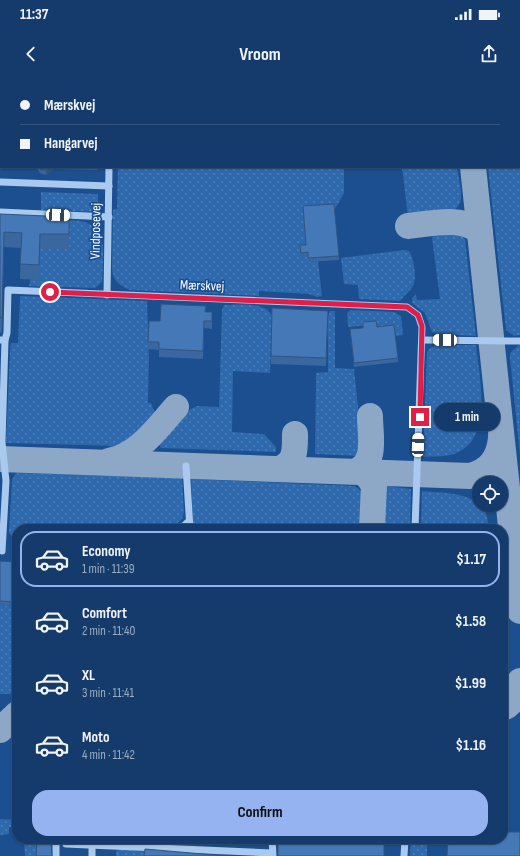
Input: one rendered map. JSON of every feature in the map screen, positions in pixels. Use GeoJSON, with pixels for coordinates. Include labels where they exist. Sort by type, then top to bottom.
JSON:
{"type":"FeatureCollection","features":[{"type":"Feature","properties":{"kind":"lane","name":"Vindposevej"},"geometry":{"type":"LineString","coordinates":[[106,295],[109,168]]}},
{"type":"Feature","properties":{"kind":"lane"},"geometry":{"type":"LineString","coordinates":[[0,182],[109,186]]}},
{"type":"Feature","properties":{"kind":"lane"},"geometry":{"type":"LineString","coordinates":[[0,212],[109,217]]}},
{"type":"Feature","properties":{"kind":"lane","name":"Mærskvej"},"geometry":{"type":"LineString","coordinates":[[2,340],[7,334],[8,290],[407,307],[418,315],[422,326],[415,524]]}},
{"type":"Feature","properties":{"kind":"lane"},"geometry":{"type":"LineString","coordinates":[[2,340],[2,442],[6,481],[2,552]]}},
{"type":"Feature","properties":{"kind":"lane"},"geometry":{"type":"LineString","coordinates":[[422,340],[520,341]]}},
{"type":"Feature","properties":{"kind":"lane"},"geometry":{"type":"LineString","coordinates":[[186,466],[189,524]]}},
{"type":"Feature","properties":{"kind":"lane"},"geometry":{"type":"LineString","coordinates":[[186,524],[189,521]]}},
{"type":"Feature","properties":{"kind":"lane"},"geometry":{"type":"LineString","coordinates":[[56,844],[56,856]]}},
{"type":"Feature","properties":{"kind":"lane"},"geometry":{"type":"LineString","coordinates":[[66,844],[272,855],[272,844]]}},
{"type":"Feature","properties":{"kind":"lane"},"geometry":{"type":"LineString","coordinates":[[404,856],[405,844]]}},
{"type":"Feature","properties":{"kind":"lane"},"geometry":{"type":"LineString","coordinates":[[92,845],[92,856]]}},
{"type":"Feature","properties":{"kind":"shaded area"},"geometry":{"type":"Polygon","coordinates":[[[118,168],[344,168],[344,193],[308,256],[309,262],[318,261],[322,296],[317,297],[309,294],[259,291],[259,296],[130,290],[118,283],[112,270],[113,210],[117,209],[118,168]]]}},
{"type":"Feature","properties":{"kind":"shaded area"},"geometry":{"type":"Polygon","coordinates":[[[402,168],[457,168],[461,199],[454,211],[439,216],[408,217],[402,168]]]}},
{"type":"Feature","properties":{"kind":"shaded area"},"geometry":{"type":"Polygon","coordinates":[[[488,168],[520,168],[520,335],[514,336],[506,330],[488,168]]]}},
{"type":"Feature","properties":{"kind":"shaded area"},"geometry":{"type":"Polygon","coordinates":[[[41,192],[98,194],[98,212],[41,210],[41,192]]]}},
{"type":"Feature","properties":{"kind":"shaded area"},"geometry":{"type":"Polygon","coordinates":[[[68,220],[82,221],[92,225],[98,231],[102,239],[103,248],[102,282],[95,288],[29,286],[37,248],[68,220]]]}},
{"type":"Feature","properties":{"kind":"shaded area"},"geometry":{"type":"Polygon","coordinates":[[[443,228],[457,231],[465,239],[476,336],[437,334],[432,332],[425,313],[412,303],[412,298],[416,294],[417,300],[440,299],[432,238],[437,230],[443,228]]]}},
{"type":"Feature","properties":{"kind":"shaded area"},"geometry":{"type":"Polygon","coordinates":[[[404,250],[409,251],[411,254],[415,278],[413,286],[400,301],[359,299],[358,285],[344,284],[341,258],[404,250]]]}},
{"type":"Feature","properties":{"kind":"shaded area"},"geometry":{"type":"Polygon","coordinates":[[[20,296],[147,301],[149,359],[148,403],[151,403],[155,413],[129,441],[119,446],[6,443],[10,351],[11,343],[18,343],[20,296]]]}},
{"type":"Feature","properties":{"kind":"shaded area"},"geometry":{"type":"Polygon","coordinates":[[[224,305],[258,306],[269,311],[272,316],[270,373],[233,371],[232,432],[264,434],[276,447],[276,452],[161,448],[158,442],[187,411],[197,406],[219,407],[222,310],[224,305]]]}},
{"type":"Feature","properties":{"kind":"shaded area"},"geometry":{"type":"Polygon","coordinates":[[[351,310],[394,312],[401,316],[403,335],[395,336],[377,331],[376,325],[348,327],[347,313],[351,310]]]}},
{"type":"Feature","properties":{"kind":"shaded area"},"geometry":{"type":"Polygon","coordinates":[[[330,311],[335,311],[335,368],[354,369],[359,416],[359,456],[315,454],[316,373],[328,372],[328,317],[330,311]]]}},
{"type":"Feature","properties":{"kind":"shaded area"},"geometry":{"type":"Polygon","coordinates":[[[520,344],[520,455],[510,353],[520,344]]]}},
{"type":"Feature","properties":{"kind":"shaded area"},"geometry":{"type":"Polygon","coordinates":[[[438,345],[476,345],[482,406],[480,422],[475,436],[467,447],[450,455],[423,457],[427,352],[430,348],[438,345]]]}},
{"type":"Feature","properties":{"kind":"shaded area"},"geometry":{"type":"Polygon","coordinates":[[[16,473],[182,478],[184,512],[182,519],[176,524],[12,524],[12,536],[9,533],[12,480],[16,473]]]}},
{"type":"Feature","properties":{"kind":"shaded area"},"geometry":{"type":"Polygon","coordinates":[[[191,479],[355,486],[361,491],[361,524],[193,524],[191,479]]]}},
{"type":"Feature","properties":{"kind":"shaded area"},"geometry":{"type":"Polygon","coordinates":[[[386,486],[411,489],[410,524],[384,524],[386,486]]]}},
{"type":"Feature","properties":{"kind":"shaded area"},"geometry":{"type":"Polygon","coordinates":[[[422,491],[455,494],[471,499],[472,512],[485,512],[488,524],[421,524],[422,491]]]}},
{"type":"Feature","properties":{"kind":"shaded area"},"geometry":{"type":"Polygon","coordinates":[[[0,605],[12,606],[12,694],[0,694],[0,605]]]}},
{"type":"Feature","properties":{"kind":"shaded area"},"geometry":{"type":"Polygon","coordinates":[[[0,819],[12,820],[12,827],[9,827],[9,834],[0,835],[0,819]]]}},
{"type":"Feature","properties":{"kind":"shaded area"},"geometry":{"type":"Polygon","coordinates":[[[24,844],[37,844],[37,856],[25,856],[24,844]]]}},
{"type":"Feature","properties":{"kind":"shaded area"},"geometry":{"type":"Polygon","coordinates":[[[411,844],[427,844],[427,856],[410,856],[411,844]]]}},
{"type":"Feature","properties":{"kind":"shaded area"},"geometry":{"type":"Polygon","coordinates":[[[120,849],[145,851],[145,856],[116,856],[116,851],[120,849]]]}},
{"type":"Feature","properties":{"kind":"building"},"geometry":{"type":"Polygon","coordinates":[[[40,168],[49,168],[46,170],[40,168]]]}},
{"type":"Feature","properties":{"kind":"building"},"geometry":{"type":"Polygon","coordinates":[[[334,204],[339,256],[308,258],[308,252],[301,253],[300,245],[306,245],[303,206],[334,204]]]}},
{"type":"Feature","properties":{"kind":"building"},"geometry":{"type":"Polygon","coordinates":[[[0,214],[69,217],[69,234],[40,234],[39,265],[20,264],[22,233],[4,232],[2,318],[0,317],[0,214]]]}},
{"type":"Feature","properties":{"kind":"building"},"geometry":{"type":"Polygon","coordinates":[[[161,304],[206,306],[205,312],[212,312],[212,321],[204,321],[203,351],[159,349],[159,342],[148,342],[149,321],[160,321],[161,304]]]}},
{"type":"Feature","properties":{"kind":"building"},"geometry":{"type":"Polygon","coordinates":[[[272,308],[328,311],[326,358],[271,356],[272,308]]]}},
{"type":"Feature","properties":{"kind":"building"},"geometry":{"type":"Polygon","coordinates":[[[376,321],[377,327],[394,325],[398,358],[354,363],[350,329],[363,328],[363,322],[376,321]]]}},
{"type":"Feature","properties":{"kind":"building"},"geometry":{"type":"Polygon","coordinates":[[[0,561],[12,562],[12,602],[0,601],[0,561]]]}},
{"type":"Feature","properties":{"kind":"building"},"geometry":{"type":"Polygon","coordinates":[[[508,832],[520,832],[520,856],[447,856],[448,844],[508,844],[508,832]]]}},
{"type":"Feature","properties":{"kind":"building"},"geometry":{"type":"Polygon","coordinates":[[[37,844],[51,844],[52,856],[36,856],[37,844]]]}},
{"type":"Feature","properties":{"kind":"building"},"geometry":{"type":"Polygon","coordinates":[[[278,844],[384,844],[384,856],[278,856],[278,844]]]}},
{"type":"Feature","properties":{"kind":"building"},"geometry":{"type":"Polygon","coordinates":[[[145,849],[226,856],[144,856],[145,849]]]}},
{"type":"Feature","properties":{"kind":"taxiway"},"geometry":{"type":"LineString","coordinates":[[473,168],[520,611]]}},
{"type":"Feature","properties":{"kind":"taxiway"},"geometry":{"type":"LineString","coordinates":[[408,226],[456,222],[474,227],[480,233]]}},
{"type":"Feature","properties":{"kind":"taxiway"},"geometry":{"type":"LineString","coordinates":[[109,461],[120,458],[147,440],[176,407]]}},
{"type":"Feature","properties":{"kind":"taxiway"},"geometry":{"type":"LineString","coordinates":[[357,471],[363,467],[370,454],[370,416]]}},
{"type":"Feature","properties":{"kind":"taxiway"},"geometry":{"type":"LineString","coordinates":[[279,469],[292,460],[295,434]]}},
{"type":"Feature","properties":{"kind":"taxiway"},"geometry":{"type":"LineString","coordinates":[[0,459],[470,476],[483,471],[492,463],[498,452],[501,438]]}},
{"type":"Feature","properties":{"kind":"taxiway"},"geometry":{"type":"LineString","coordinates":[[360,471],[366,474],[374,485],[372,524]]}},
{"type":"Feature","properties":{"kind":"taxiway"},"geometry":{"type":"LineString","coordinates":[[508,705],[515,697],[520,681]]}},
{"type":"Feature","properties":{"kind":"taxiway"},"geometry":{"type":"LineString","coordinates":[[0,730],[12,719]]}},
{"type":"Feature","properties":{"kind":"route"},"geometry":{"type":"LineString","coordinates":[[50,292],[407,307],[418,315],[422,326],[420,417]]}}]}
